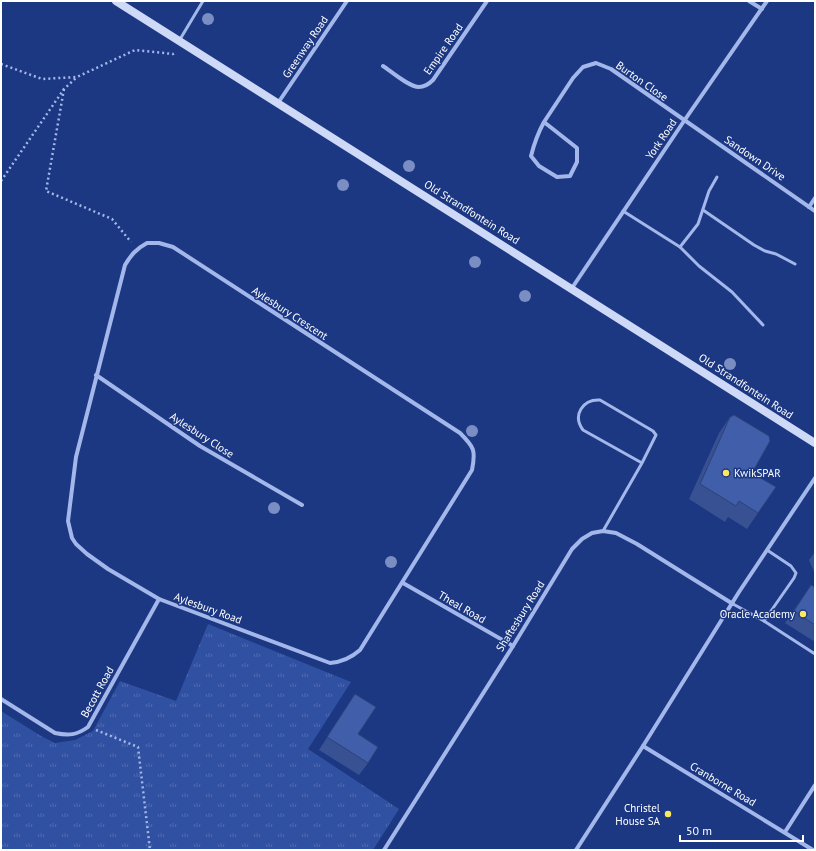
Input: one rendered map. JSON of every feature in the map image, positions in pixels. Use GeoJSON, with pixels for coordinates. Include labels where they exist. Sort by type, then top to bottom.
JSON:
{"type":"FeatureCollection","features":[{"type":"Feature","properties":{"kind":"street","name":"Old Strandfontein Road"},"geometry":{"type":"LineString","coordinates":[[116,1],[815,443]]}},
{"type":"Feature","properties":{"kind":"street","name":"Greenway Road"},"geometry":{"type":"LineString","coordinates":[[278,104],[347,1]]}},
{"type":"Feature","properties":{"kind":"street","name":"Empire Road"},"geometry":{"type":"LineString","coordinates":[[383,66],[413,86],[420,88],[428,85],[433,80],[487,1]]}},
{"type":"Feature","properties":{"kind":"street"},"geometry":{"type":"LineString","coordinates":[[749,1],[762,9]]}},
{"type":"Feature","properties":{"kind":"street","name":"York Road"},"geometry":{"type":"LineString","coordinates":[[572,288],[684,121],[768,1]]}},
{"type":"Feature","properties":{"kind":"street","name":"Burton Close"},"geometry":{"type":"LineString","coordinates":[[544,122],[577,148],[577,162],[570,176],[557,177],[539,166],[531,156],[534,143],[544,122],[573,78],[583,67],[596,63],[611,69],[684,121]]}},
{"type":"Feature","properties":{"kind":"street","name":"Sandown Drive"},"geometry":{"type":"LineString","coordinates":[[684,121],[815,211]]}},
{"type":"Feature","properties":{"kind":"street"},"geometry":{"type":"LineString","coordinates":[[809,207],[815,198]]}},
{"type":"Feature","properties":{"kind":"street","name":"Aylesbury Crescent"},"geometry":{"type":"LineString","coordinates":[[137,249],[147,243],[159,243],[173,247],[460,433],[471,444],[474,457],[472,470],[403,583],[360,650],[352,657]]}},
{"type":"Feature","properties":{"kind":"street"},"geometry":{"type":"LineString","coordinates":[[96,374],[125,265],[130,255],[137,249]]}},
{"type":"Feature","properties":{"kind":"street","name":"Aylesbury Close"},"geometry":{"type":"LineString","coordinates":[[96,374],[200,446],[302,505]]}},
{"type":"Feature","properties":{"kind":"street","name":"Aylesbury Road"},"geometry":{"type":"LineString","coordinates":[[96,374],[76,457],[68,521],[72,538],[81,549],[103,565],[159,599],[330,663],[340,662],[352,657]]}},
{"type":"Feature","properties":{"kind":"street"},"geometry":{"type":"LineString","coordinates":[[576,850],[815,478]]}},
{"type":"Feature","properties":{"kind":"street"},"geometry":{"type":"LineString","coordinates":[[603,531],[616,533],[637,544],[733,604]]}},
{"type":"Feature","properties":{"kind":"street","name":"Shaftesbury Road"},"geometry":{"type":"LineString","coordinates":[[384,850],[513,646],[572,549],[582,539],[592,533],[603,531]]}},
{"type":"Feature","properties":{"kind":"street","name":"Theal Road"},"geometry":{"type":"LineString","coordinates":[[403,583],[513,646]]}},
{"type":"Feature","properties":{"kind":"street","name":"Becott Road"},"geometry":{"type":"LineString","coordinates":[[1,699],[55,733],[74,735],[88,727],[159,599]]}},
{"type":"Feature","properties":{"kind":"street","name":"Cranborne Road"},"geometry":{"type":"LineString","coordinates":[[643,746],[814,850]]}},
{"type":"Feature","properties":{"kind":"street"},"geometry":{"type":"LineString","coordinates":[[786,832],[815,785]]}},
{"type":"Feature","properties":{"kind":"lane"},"geometry":{"type":"LineString","coordinates":[[179,41],[203,1]]}},
{"type":"Feature","properties":{"kind":"lane"},"geometry":{"type":"LineString","coordinates":[[680,247],[698,224],[709,191],[717,177]]}},
{"type":"Feature","properties":{"kind":"lane"},"geometry":{"type":"LineString","coordinates":[[703,210],[754,245],[795,264]]}},
{"type":"Feature","properties":{"kind":"lane"},"geometry":{"type":"LineString","coordinates":[[623,211],[680,247],[699,266],[732,292],[763,325]]}},
{"type":"Feature","properties":{"kind":"lane"},"geometry":{"type":"LineString","coordinates":[[603,531],[642,463],[656,438],[656,435],[653,431],[600,400],[591,400],[583,406],[579,414],[578,423],[584,430],[642,463]]}},
{"type":"Feature","properties":{"kind":"lane"},"geometry":{"type":"LineString","coordinates":[[764,621],[794,578],[796,572],[791,566],[768,550]]}},
{"type":"Feature","properties":{"kind":"lane"},"geometry":{"type":"LineString","coordinates":[[733,604],[764,621],[815,654]]}},
{"type":"Feature","properties":{"kind":"path"},"geometry":{"type":"LineString","coordinates":[[1,181],[64,89],[77,77],[135,50],[173,54],[177,52]]}},
{"type":"Feature","properties":{"kind":"path"},"geometry":{"type":"LineString","coordinates":[[1,64],[42,79],[77,77]]}},
{"type":"Feature","properties":{"kind":"path"},"geometry":{"type":"LineString","coordinates":[[64,89],[46,191],[112,219],[137,249]]}},
{"type":"Feature","properties":{"kind":"path"},"geometry":{"type":"LineString","coordinates":[[88,727],[138,747],[150,850]]}},
{"type":"Feature","properties":{"kind":"green space"},"geometry":{"type":"Polygon","coordinates":[[[208,624],[351,682],[308,749],[399,809],[373,850],[1,850],[1,711],[55,743],[75,740],[93,731],[120,681],[176,701],[208,624]]]}},
{"type":"Feature","properties":{"kind":"building","name":"KwikSPAR"},"geometry":{"type":"Polygon","coordinates":[[[734,415],[769,436],[770,441],[752,473],[776,487],[758,513],[739,501],[736,506],[700,484],[730,417],[734,415]]]}},
{"type":"Feature","properties":{"kind":"building"},"geometry":{"type":"Polygon","coordinates":[[[811,585],[815,587],[815,625],[794,611],[811,585]]]}},
{"type":"Feature","properties":{"kind":"building"},"geometry":{"type":"Polygon","coordinates":[[[355,694],[376,707],[358,734],[378,747],[368,763],[327,737],[355,694]]]}},
{"type":"Feature","properties":{"kind":"place","name":"KwikSPAR"},"geometry":{"type":"Point","coordinates":[726,473]}},
{"type":"Feature","properties":{"kind":"place","name":"Oracle Academy"},"geometry":{"type":"Point","coordinates":[803,614]}},
{"type":"Feature","properties":{"kind":"place","name":"Christel House SA"},"geometry":{"type":"Point","coordinates":[668,814]}}]}
